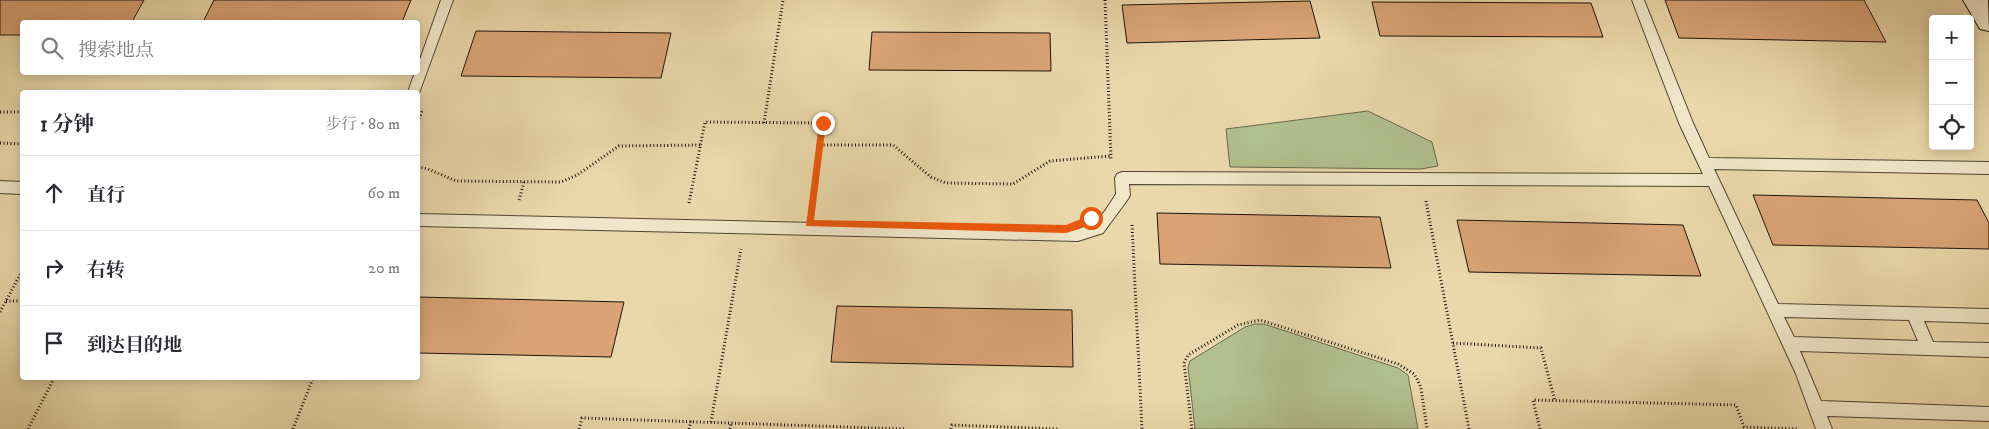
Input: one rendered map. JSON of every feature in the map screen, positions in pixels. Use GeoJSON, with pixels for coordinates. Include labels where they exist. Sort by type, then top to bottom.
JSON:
{"type":"FeatureCollection","features":[{"type":"Feature","properties":{"kind":"street"},"geometry":{"type":"LineString","coordinates":[[1975,0],[1989,22]]}},
{"type":"Feature","properties":{"kind":"lane"},"geometry":{"type":"LineString","coordinates":[[415,90],[447,0]]}},
{"type":"Feature","properties":{"kind":"lane"},"geometry":{"type":"LineString","coordinates":[[1638,0],[1686,124],[1789,344],[1824,429]]}},
{"type":"Feature","properties":{"kind":"lane"},"geometry":{"type":"LineString","coordinates":[[1705,163],[1989,168]]}},
{"type":"Feature","properties":{"kind":"lane"},"geometry":{"type":"LineString","coordinates":[[420,220],[1078,235],[1098,229],[1110,215],[1123,196],[1122,178],[1713,180]]}},
{"type":"Feature","properties":{"kind":"lane"},"geometry":{"type":"LineString","coordinates":[[0,187],[20,188]]}},
{"type":"Feature","properties":{"kind":"lane"},"geometry":{"type":"LineString","coordinates":[[1773,310],[1989,316]]}},
{"type":"Feature","properties":{"kind":"lane"},"geometry":{"type":"LineString","coordinates":[[1913,314],[1929,348]]}},
{"type":"Feature","properties":{"kind":"lane"},"geometry":{"type":"LineString","coordinates":[[1789,344],[1989,350]]}},
{"type":"Feature","properties":{"kind":"lane"},"geometry":{"type":"LineString","coordinates":[[1816,408],[1989,414]]}},
{"type":"Feature","properties":{"kind":"path"},"geometry":{"type":"LineString","coordinates":[[764,123],[782,0]]}},
{"type":"Feature","properties":{"kind":"path"},"geometry":{"type":"LineString","coordinates":[[1106,0],[1111,163]]}},
{"type":"Feature","properties":{"kind":"path"},"geometry":{"type":"LineString","coordinates":[[0,112],[20,112]]}},
{"type":"Feature","properties":{"kind":"path"},"geometry":{"type":"LineString","coordinates":[[688,211],[705,122],[823,123],[810,213]]}},
{"type":"Feature","properties":{"kind":"path"},"geometry":{"type":"LineString","coordinates":[[0,144],[20,144]]}},
{"type":"Feature","properties":{"kind":"path"},"geometry":{"type":"LineString","coordinates":[[420,167],[428,167],[447,179],[456,181],[562,182],[573,179],[609,150],[618,146],[700,145]]}},
{"type":"Feature","properties":{"kind":"path"},"geometry":{"type":"LineString","coordinates":[[820,145],[893,145],[901,149],[930,178],[937,182],[946,183],[1013,184],[1050,161],[1110,156]]}},
{"type":"Feature","properties":{"kind":"path"},"geometry":{"type":"LineString","coordinates":[[1129,178],[1142,429]]}},
{"type":"Feature","properties":{"kind":"path"},"geometry":{"type":"LineString","coordinates":[[711,422],[744,228]]}},
{"type":"Feature","properties":{"kind":"path"},"geometry":{"type":"LineString","coordinates":[[0,312],[20,275]]}},
{"type":"Feature","properties":{"kind":"path"},"geometry":{"type":"LineString","coordinates":[[6,301],[20,302]]}},
{"type":"Feature","properties":{"kind":"path"},"geometry":{"type":"LineString","coordinates":[[1192,429],[1184,363],[1188,355],[1238,325],[1260,320],[1398,364],[1414,374],[1421,388],[1427,429]]}},
{"type":"Feature","properties":{"kind":"path"},"geometry":{"type":"LineString","coordinates":[[1452,343],[1541,348],[1555,401]]}},
{"type":"Feature","properties":{"kind":"path"},"geometry":{"type":"LineString","coordinates":[[28,429],[53,380]]}},
{"type":"Feature","properties":{"kind":"path"},"geometry":{"type":"LineString","coordinates":[[293,429],[312,380]]}},
{"type":"Feature","properties":{"kind":"path"},"geometry":{"type":"LineString","coordinates":[[1540,429],[1533,400],[1736,405],[1744,427],[1798,429]]}},
{"type":"Feature","properties":{"kind":"path"},"geometry":{"type":"LineString","coordinates":[[579,429],[582,418],[904,429]]}},
{"type":"Feature","properties":{"kind":"path"},"geometry":{"type":"LineString","coordinates":[[689,429],[691,421]]}},
{"type":"Feature","properties":{"kind":"path"},"geometry":{"type":"LineString","coordinates":[[730,429],[731,422]]}},
{"type":"Feature","properties":{"kind":"path"},"geometry":{"type":"LineString","coordinates":[[951,429],[952,425],[1058,429]]}},
{"type":"Feature","properties":{"kind":"green space"},"geometry":{"type":"Polygon","coordinates":[[[1368,111],[1432,142],[1438,166],[1421,169],[1230,167],[1226,129],[1368,111]]]}},
{"type":"Feature","properties":{"kind":"green space"},"geometry":{"type":"Polygon","coordinates":[[[1264,324],[1398,368],[1408,375],[1418,429],[1195,429],[1188,367],[1190,361],[1245,327],[1264,324]]]}},
{"type":"Feature","properties":{"kind":"building"},"geometry":{"type":"Polygon","coordinates":[[[0,0],[144,0],[133,20],[20,20],[20,35],[0,35],[0,0]]]}},
{"type":"Feature","properties":{"kind":"building"},"geometry":{"type":"Polygon","coordinates":[[[214,0],[411,0],[403,20],[204,20],[214,0]]]}},
{"type":"Feature","properties":{"kind":"building"},"geometry":{"type":"Polygon","coordinates":[[[1665,0],[1864,0],[1886,42],[1679,38],[1665,0]]]}},
{"type":"Feature","properties":{"kind":"building"},"geometry":{"type":"Polygon","coordinates":[[[1310,1],[1320,38],[1127,43],[1122,5],[1310,1]]]}},
{"type":"Feature","properties":{"kind":"building"},"geometry":{"type":"Polygon","coordinates":[[[1372,2],[1591,3],[1603,37],[1380,36],[1372,2]]]}},
{"type":"Feature","properties":{"kind":"building"},"geometry":{"type":"Polygon","coordinates":[[[476,31],[671,33],[661,78],[461,76],[476,31]]]}},
{"type":"Feature","properties":{"kind":"building"},"geometry":{"type":"Polygon","coordinates":[[[872,32],[1050,33],[1051,71],[869,70],[872,32]]]}},
{"type":"Feature","properties":{"kind":"building"},"geometry":{"type":"Polygon","coordinates":[[[1753,195],[1977,200],[1989,223],[1989,249],[1773,245],[1753,195]]]}},
{"type":"Feature","properties":{"kind":"building"},"geometry":{"type":"Polygon","coordinates":[[[1157,213],[1380,217],[1391,268],[1160,264],[1157,213]]]}},
{"type":"Feature","properties":{"kind":"building"},"geometry":{"type":"Polygon","coordinates":[[[1457,220],[1683,225],[1701,276],[1469,272],[1457,220]]]}},
{"type":"Feature","properties":{"kind":"building"},"geometry":{"type":"Polygon","coordinates":[[[420,297],[624,302],[611,357],[420,353],[420,297]]]}},
{"type":"Feature","properties":{"kind":"building"},"geometry":{"type":"Polygon","coordinates":[[[837,306],[1072,310],[1073,367],[831,362],[837,306]]]}},
{"type":"Feature","properties":{"kind":"route"},"geometry":{"type":"LineString","coordinates":[[823,123],[809,223],[1066,229],[1076,227],[1091,218]]}}]}
